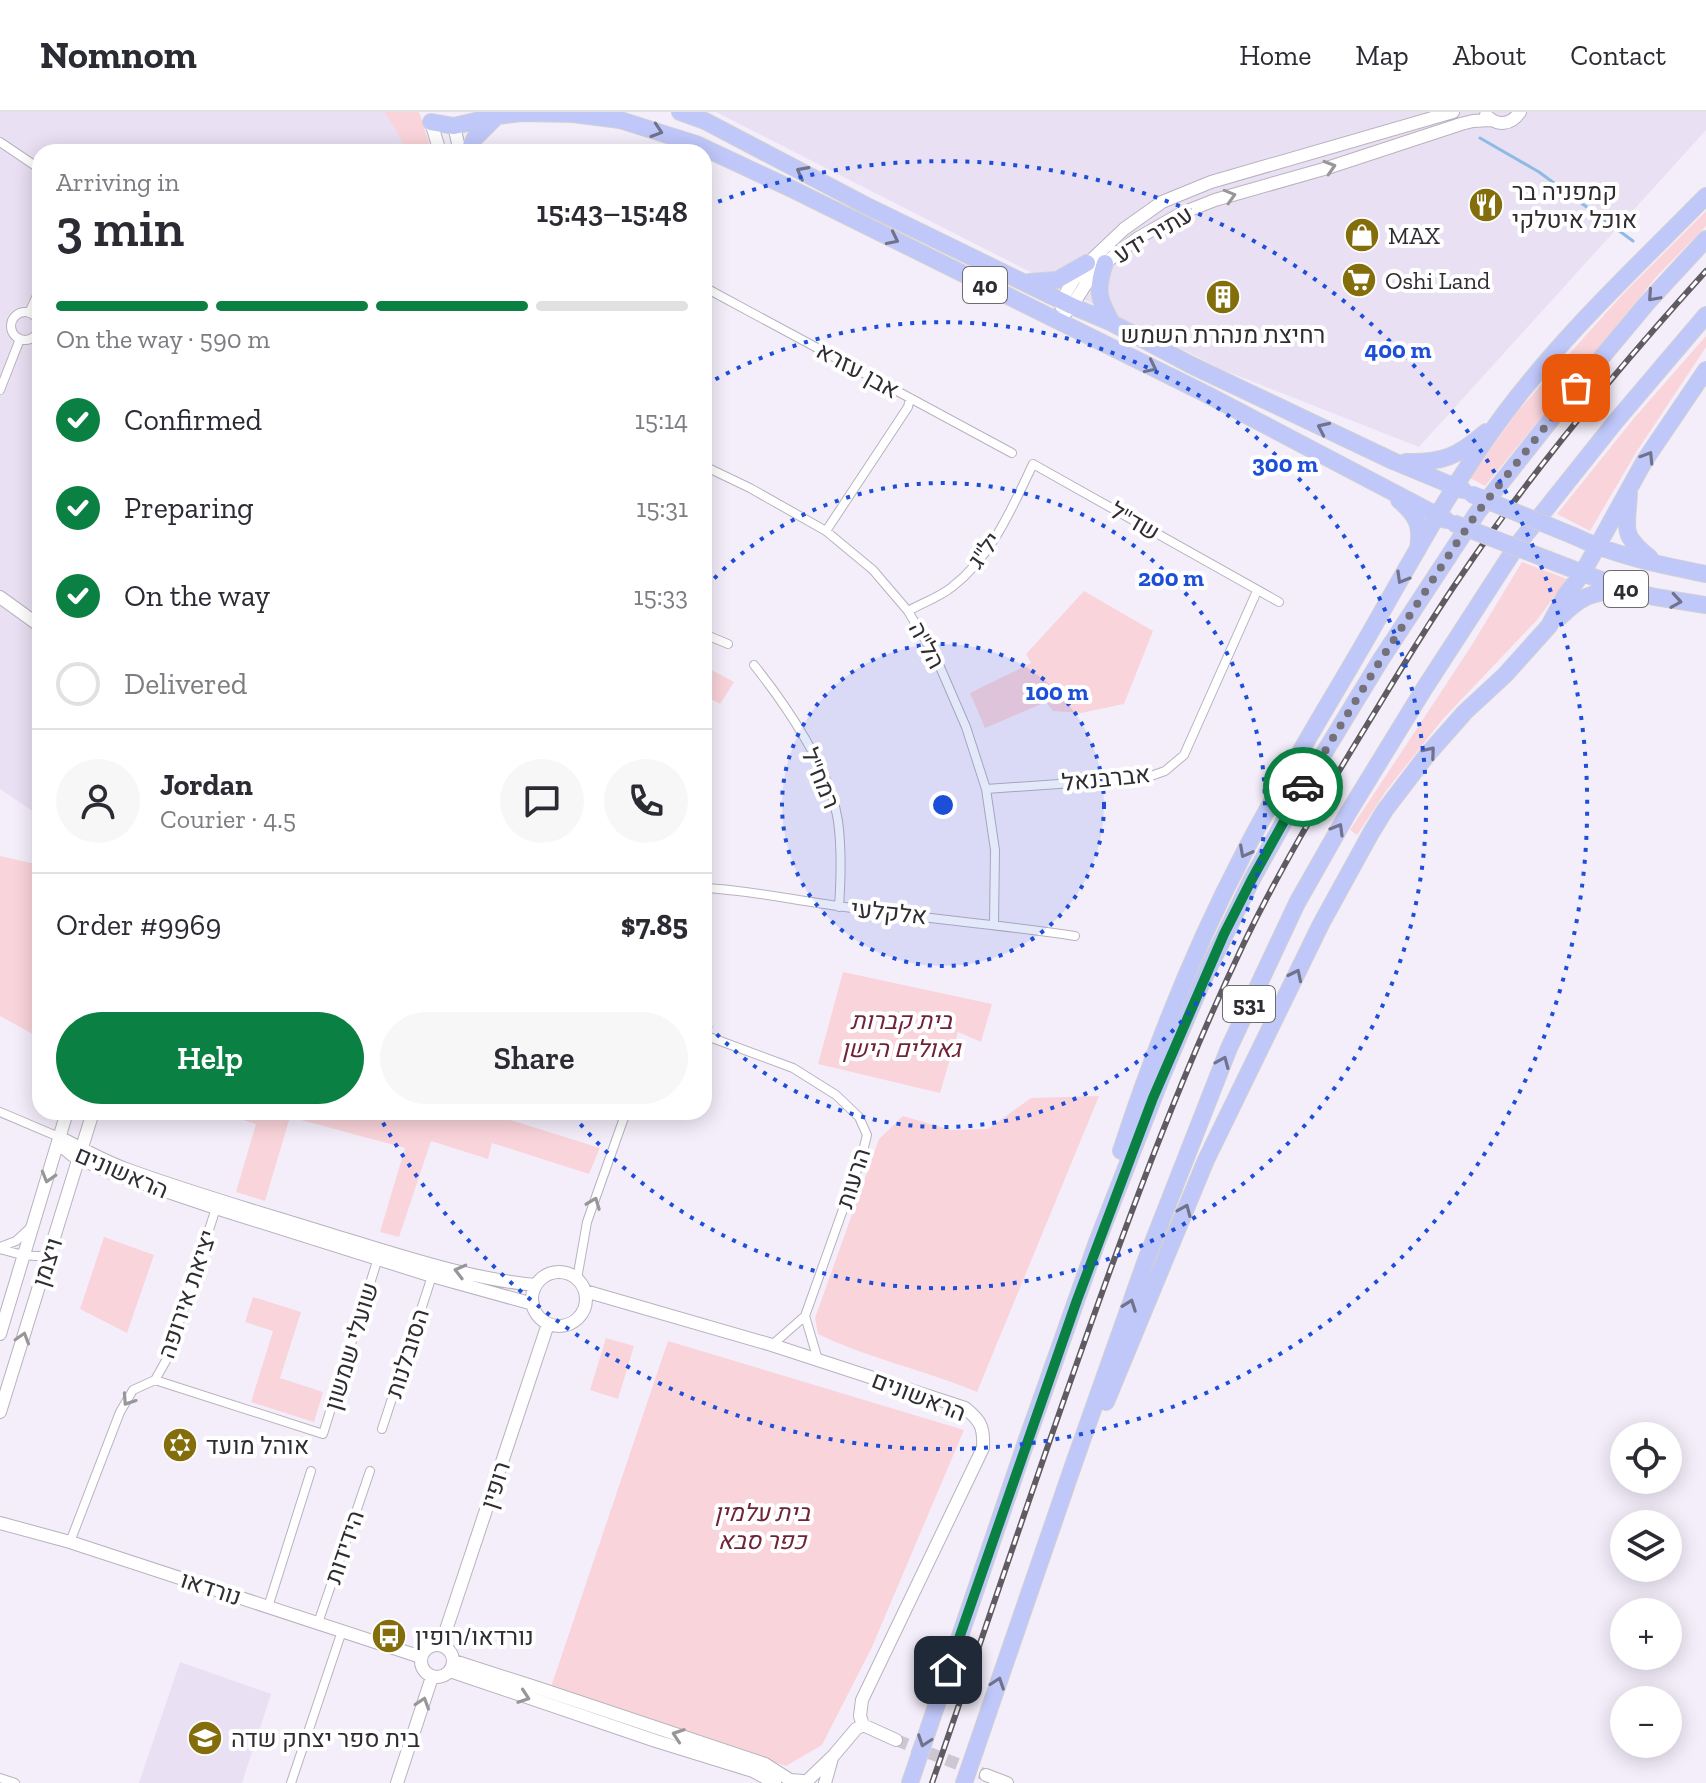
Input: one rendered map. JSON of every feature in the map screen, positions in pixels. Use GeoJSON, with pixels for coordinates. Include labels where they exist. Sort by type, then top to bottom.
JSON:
{"type":"FeatureCollection","features":[{"type":"Feature","properties":{"kind":"highway","name":"40"},"geometry":{"type":"LineString","coordinates":[[432,115],[451,119],[545,112],[620,120],[696,144]]}},
{"type":"Feature","properties":{"kind":"highway","name":"40"},"geometry":{"type":"LineString","coordinates":[[680,112],[705,121],[865,205],[1393,461],[1597,547],[1706,574]]}},
{"type":"Feature","properties":{"kind":"highway"},"geometry":{"type":"LineString","coordinates":[[472,144],[497,116]]}},
{"type":"Feature","properties":{"kind":"highway","name":"40"},"geometry":{"type":"LineString","coordinates":[[712,152],[1058,321],[1446,520],[1627,590],[1706,605]]}},
{"type":"Feature","properties":{"kind":"highway"},"geometry":{"type":"LineString","coordinates":[[1393,461],[1427,463],[1446,459],[1475,441],[1504,414],[1591,312],[1706,196]]}},
{"type":"Feature","properties":{"kind":"highway","name":"531"},"geometry":{"type":"LineString","coordinates":[[910,1783],[1097,1242],[1162,1076],[1224,934],[1273,839],[1380,661],[1477,513],[1647,303],[1706,239]]}},
{"type":"Feature","properties":{"kind":"highway"},"geometry":{"type":"LineString","coordinates":[[1022,282],[1057,280],[1087,263]]}},
{"type":"Feature","properties":{"kind":"highway"},"geometry":{"type":"LineString","coordinates":[[1105,263],[1099,295],[1112,323]]}},
{"type":"Feature","properties":{"kind":"highway","name":"531"},"geometry":{"type":"LineString","coordinates":[[964,1783],[1135,1289],[1239,1026],[1297,903],[1424,689],[1518,544],[1706,315]]}},
{"type":"Feature","properties":{"kind":"highway"},"geometry":{"type":"LineString","coordinates":[[1549,626],[1565,596],[1582,574],[1645,460],[1706,370]]}},
{"type":"Feature","properties":{"kind":"highway"},"geometry":{"type":"LineString","coordinates":[[1025,1445],[1128,1128],[1175,1003],[1208,927],[1251,841],[1417,552],[1446,520],[1504,414]]}},
{"type":"Feature","properties":{"kind":"highway"},"geometry":{"type":"LineString","coordinates":[[1344,465],[1411,511],[1418,522],[1420,535],[1417,552]]}},
{"type":"Feature","properties":{"kind":"highway"},"geometry":{"type":"LineString","coordinates":[[1629,489],[1627,534],[1634,545],[1657,564]]}},
{"type":"Feature","properties":{"kind":"highway"},"geometry":{"type":"LineString","coordinates":[[1047,1540],[1206,1160],[1328,910],[1371,833],[1406,782],[1465,712],[1505,675],[1549,626],[1586,596],[1627,590]]}},
{"type":"Feature","properties":{"kind":"street","name":"עתיר ידע"},"geometry":{"type":"LineString","coordinates":[[1058,321],[1073,281],[1087,263],[1139,217],[1162,202],[1196,187],[1453,112]]}},
{"type":"Feature","properties":{"kind":"street","name":"עתיר ידע"},"geometry":{"type":"LineString","coordinates":[[1067,303],[1105,263],[1156,227],[1202,204],[1324,169],[1487,116],[1496,123],[1508,123],[1520,112]]}},
{"type":"Feature","properties":{"kind":"street"},"geometry":{"type":"LineString","coordinates":[[432,115],[438,144]]}},
{"type":"Feature","properties":{"kind":"street"},"geometry":{"type":"LineString","coordinates":[[451,119],[458,144]]}},
{"type":"Feature","properties":{"kind":"street"},"geometry":{"type":"LineString","coordinates":[[0,142],[32,164]]}},
{"type":"Feature","properties":{"kind":"street","name":"אבן עזרא"},"geometry":{"type":"LineString","coordinates":[[712,291],[1012,453]]}},
{"type":"Feature","properties":{"kind":"street"},"geometry":{"type":"LineString","coordinates":[[29,313],[32,306]]}},
{"type":"Feature","properties":{"kind":"street"},"geometry":{"type":"LineString","coordinates":[[32,314],[20,313],[12,324],[13,333],[20,339],[32,339]]}},
{"type":"Feature","properties":{"kind":"street"},"geometry":{"type":"LineString","coordinates":[[0,390],[20,339]]}},
{"type":"Feature","properties":{"kind":"street"},"geometry":{"type":"LineString","coordinates":[[826,531],[908,407],[910,398]]}},
{"type":"Feature","properties":{"kind":"street","name":"שד\"ל"},"geometry":{"type":"LineString","coordinates":[[1033,464],[1279,602]]}},
{"type":"Feature","properties":{"kind":"street","name":"יל\"ג"},"geometry":{"type":"LineString","coordinates":[[908,611],[950,589],[970,571],[1008,516],[1033,464]]}},
{"type":"Feature","properties":{"kind":"street","name":"הל\"ה"},"geometry":{"type":"LineString","coordinates":[[712,470],[826,531],[873,570],[908,611],[937,660],[986,789],[995,850],[994,924]]}},
{"type":"Feature","properties":{"kind":"street","name":"אברבנאל"},"geometry":{"type":"LineString","coordinates":[[986,789],[1145,778],[1165,771],[1184,755],[1257,591]]}},
{"type":"Feature","properties":{"kind":"street"},"geometry":{"type":"LineString","coordinates":[[0,597],[32,620]]}},
{"type":"Feature","properties":{"kind":"street"},"geometry":{"type":"LineString","coordinates":[[712,637],[728,644]]}},
{"type":"Feature","properties":{"kind":"street","name":"רמח\"ל"},"geometry":{"type":"LineString","coordinates":[[754,665],[777,694],[826,779],[838,818],[842,860],[839,907]]}},
{"type":"Feature","properties":{"kind":"street","name":"אלקלעי"},"geometry":{"type":"LineString","coordinates":[[712,888],[1075,936]]}},
{"type":"Feature","properties":{"kind":"street","name":"הרעות"},"geometry":{"type":"LineString","coordinates":[[712,1038],[793,1068],[836,1095],[859,1117],[867,1135],[805,1316],[772,1345]]}},
{"type":"Feature","properties":{"kind":"street"},"geometry":{"type":"LineString","coordinates":[[0,1112],[33,1126],[57,1144]]}},
{"type":"Feature","properties":{"kind":"street","name":"ויצמן"},"geometry":{"type":"LineString","coordinates":[[0,1334],[64,1120]]}},
{"type":"Feature","properties":{"kind":"street","name":"ויצמן"},"geometry":{"type":"LineString","coordinates":[[0,1412],[91,1120]]}},
{"type":"Feature","properties":{"kind":"street"},"geometry":{"type":"LineString","coordinates":[[577,1279],[587,1222],[623,1120]]}},
{"type":"Feature","properties":{"kind":"street","name":"הראשונים"},"geometry":{"type":"LineString","coordinates":[[57,1144],[326,1233],[472,1274],[536,1285]]}},
{"type":"Feature","properties":{"kind":"street","name":"הראשונים"},"geometry":{"type":"LineString","coordinates":[[80,1154],[109,1172],[216,1208],[432,1276],[533,1304]]}},
{"type":"Feature","properties":{"kind":"street","name":"יציאת אירופה"},"geometry":{"type":"LineString","coordinates":[[70,1542],[120,1412],[133,1390],[155,1380],[168,1357],[216,1208]]}},
{"type":"Feature","properties":{"kind":"street"},"geometry":{"type":"LineString","coordinates":[[0,1248],[21,1237],[36,1218]]}},
{"type":"Feature","properties":{"kind":"street"},"geometry":{"type":"LineString","coordinates":[[0,1248],[24,1256],[49,1255]]}},
{"type":"Feature","properties":{"kind":"street","name":"שועלי שמשון"},"geometry":{"type":"LineString","coordinates":[[155,1380],[323,1434],[378,1258]]}},
{"type":"Feature","properties":{"kind":"street"},"geometry":{"type":"LineString","coordinates":[[559,1272],[577,1279],[585,1291],[585,1308],[580,1316],[565,1326],[548,1324],[541,1319],[533,1304],[533,1294],[542,1278],[559,1272]]}},
{"type":"Feature","properties":{"kind":"street","name":"הסובלנות"},"geometry":{"type":"LineString","coordinates":[[382,1429],[432,1276]]}},
{"type":"Feature","properties":{"kind":"street","name":"הראשונים"},"geometry":{"type":"LineString","coordinates":[[585,1291],[772,1345],[965,1408],[979,1420],[983,1448],[862,1700],[860,1711],[863,1725]]}},
{"type":"Feature","properties":{"kind":"street"},"geometry":{"type":"LineString","coordinates":[[805,1316],[818,1360]]}},
{"type":"Feature","properties":{"kind":"street","name":"רופין"},"geometry":{"type":"LineString","coordinates":[[441,1645],[548,1324]]}},
{"type":"Feature","properties":{"kind":"street"},"geometry":{"type":"LineString","coordinates":[[268,1607],[311,1471]]}},
{"type":"Feature","properties":{"kind":"street","name":"הידידות"},"geometry":{"type":"LineString","coordinates":[[318,1623],[370,1471]]}},
{"type":"Feature","properties":{"kind":"street","name":"נורדאו"},"geometry":{"type":"LineString","coordinates":[[0,1523],[70,1542],[421,1657]]}},
{"type":"Feature","properties":{"kind":"street"},"geometry":{"type":"LineString","coordinates":[[291,1783],[342,1631]]}},
{"type":"Feature","properties":{"kind":"street"},"geometry":{"type":"LineString","coordinates":[[441,1645],[450,1651],[452,1666],[442,1677],[432,1677],[421,1667],[421,1657],[431,1646],[441,1645]]}},
{"type":"Feature","properties":{"kind":"street"},"geometry":{"type":"LineString","coordinates":[[452,1666],[641,1736],[753,1771],[775,1783]]}},
{"type":"Feature","properties":{"kind":"street"},"geometry":{"type":"LineString","coordinates":[[452,1666],[554,1693],[765,1764],[790,1780],[811,1782],[856,1729],[863,1725],[896,1740]]}},
{"type":"Feature","properties":{"kind":"street"},"geometry":{"type":"LineString","coordinates":[[397,1783],[432,1677]]}},
{"type":"Feature","properties":{"kind":"street"},"geometry":{"type":"LineString","coordinates":[[753,1771],[762,1783]]}},
{"type":"Feature","properties":{"kind":"street"},"geometry":{"type":"LineString","coordinates":[[986,1775],[1007,1783]]}},
{"type":"Feature","properties":{"kind":"street"},"geometry":{"type":"LineString","coordinates":[[0,1778],[15,1783]]}},
{"type":"Feature","properties":{"kind":"shaded area"},"geometry":{"type":"Polygon","coordinates":[[[0,112],[413,112],[424,144],[32,144],[32,811],[0,789],[0,112]]]}},
{"type":"Feature","properties":{"kind":"shaded area"},"geometry":{"type":"Polygon","coordinates":[[[716,112],[1706,112],[1706,130],[1419,447],[1223,370],[716,112]]]}},
{"type":"Feature","properties":{"kind":"shaded area","name":"בית ספר יצחק שדה"},"geometry":{"type":"Polygon","coordinates":[[[180,1662],[271,1694],[242,1783],[139,1783],[180,1662]]]}},
{"type":"Feature","properties":{"kind":"green space"},"geometry":{"type":"Polygon","coordinates":[[[384,112],[419,112],[429,144],[403,144],[384,112]]]}},
{"type":"Feature","properties":{"kind":"green space"},"geometry":{"type":"Polygon","coordinates":[[[1706,211],[1706,226],[1657,276],[1485,486],[1470,478],[1518,411],[1623,294],[1706,211]]]}},
{"type":"Feature","properties":{"kind":"green space"},"geometry":{"type":"Polygon","coordinates":[[[1706,336],[1706,347],[1637,451],[1590,531],[1557,514],[1635,417],[1706,336]]]}},
{"type":"Feature","properties":{"kind":"green space"},"geometry":{"type":"Polygon","coordinates":[[[1522,562],[1567,579],[1537,620],[1443,719],[1386,791],[1357,835],[1350,830],[1470,648],[1522,562]]]}},
{"type":"Feature","properties":{"kind":"green space"},"geometry":{"type":"Polygon","coordinates":[[[1084,591],[1153,631],[1124,704],[1081,713],[1053,711],[1046,702],[985,728],[970,693],[1031,663],[1026,654],[1084,591]]]}},
{"type":"Feature","properties":{"kind":"green space"},"geometry":{"type":"Polygon","coordinates":[[[712,670],[734,682],[720,704],[712,700],[712,670]]]}},
{"type":"Feature","properties":{"kind":"green space"},"geometry":{"type":"Polygon","coordinates":[[[0,856],[32,863],[32,1034],[0,1016],[0,856]]]}},
{"type":"Feature","properties":{"kind":"green space","name":"בית קברות גאולים הישן"},"geometry":{"type":"Polygon","coordinates":[[[843,972],[992,1004],[981,1042],[958,1032],[940,1093],[818,1064],[843,972]]]}},
{"type":"Feature","properties":{"kind":"green space"},"geometry":{"type":"Polygon","coordinates":[[[1099,1096],[977,1392],[857,1351],[818,1334],[815,1318],[879,1139],[903,1116],[951,1130],[988,1129],[1031,1098],[1099,1096]]]}},
{"type":"Feature","properties":{"kind":"green space"},"geometry":{"type":"Polygon","coordinates":[[[243,1120],[289,1120],[265,1201],[236,1192],[256,1124],[243,1120]]]}},
{"type":"Feature","properties":{"kind":"green space"},"geometry":{"type":"Polygon","coordinates":[[[301,1120],[511,1120],[600,1148],[589,1174],[492,1143],[488,1159],[431,1141],[399,1237],[380,1232],[405,1148],[301,1120]]]}},
{"type":"Feature","properties":{"kind":"green space"},"geometry":{"type":"Polygon","coordinates":[[[104,1237],[154,1255],[127,1333],[80,1309],[104,1237]]]}},
{"type":"Feature","properties":{"kind":"green space"},"geometry":{"type":"Polygon","coordinates":[[[253,1297],[301,1312],[280,1378],[323,1392],[314,1422],[251,1402],[273,1331],[245,1322],[253,1297]]]}},
{"type":"Feature","properties":{"kind":"green space"},"geometry":{"type":"Polygon","coordinates":[[[606,1338],[634,1346],[618,1399],[590,1390],[606,1338]]]}},
{"type":"Feature","properties":{"kind":"green space","name":"בית עלמין כפר סבא"},"geometry":{"type":"Polygon","coordinates":[[[668,1341],[964,1430],[872,1647],[822,1745],[786,1766],[551,1687],[668,1341]]]}},
{"type":"Feature","properties":{"kind":"waterway"},"geometry":{"type":"LineString","coordinates":[[1480,138],[1539,172],[1633,241]]}},
{"type":"Feature","properties":{"kind":"tunnel"},"geometry":{"type":"LineString","coordinates":[[896,1740],[986,1775]]}},
{"type":"Feature","properties":{"kind":"railway"},"geometry":{"type":"LineString","coordinates":[[932,1783],[1139,1191],[1221,992],[1257,916],[1331,785],[1463,573],[1519,494],[1579,418],[1706,271]]}},
{"type":"Feature","properties":{"kind":"way so far"},"geometry":{"type":"LineString","coordinates":[[1303,787],[1380,661],[1477,513],[1576,388]]}},
{"type":"Feature","properties":{"kind":"place","name":"קמפניה בר אוכל איטלקי"},"geometry":{"type":"Point","coordinates":[1486,205]}},
{"type":"Feature","properties":{"kind":"place","name":"MAX"},"geometry":{"type":"Point","coordinates":[1362,235]}},
{"type":"Feature","properties":{"kind":"place","name":"Oshi Land"},"geometry":{"type":"Point","coordinates":[1359,280]}},
{"type":"Feature","properties":{"kind":"place","name":"רחיצת מנהרת השמש"},"geometry":{"type":"Point","coordinates":[1223,297]}},
{"type":"Feature","properties":{"kind":"place","name":"אוהל מועד"},"geometry":{"type":"Point","coordinates":[180,1445]}},
{"type":"Feature","properties":{"kind":"place","name":"נורדאו/רופין"},"geometry":{"type":"Point","coordinates":[389,1636]}},
{"type":"Feature","properties":{"kind":"place","name":"בית ספר יצחק שדה"},"geometry":{"type":"Point","coordinates":[205,1738]}},
{"type":"Feature","properties":{"kind":"route"},"geometry":{"type":"LineString","coordinates":[[948,1670],[1025,1445],[1153,1098],[1224,934],[1303,787]]}}]}
